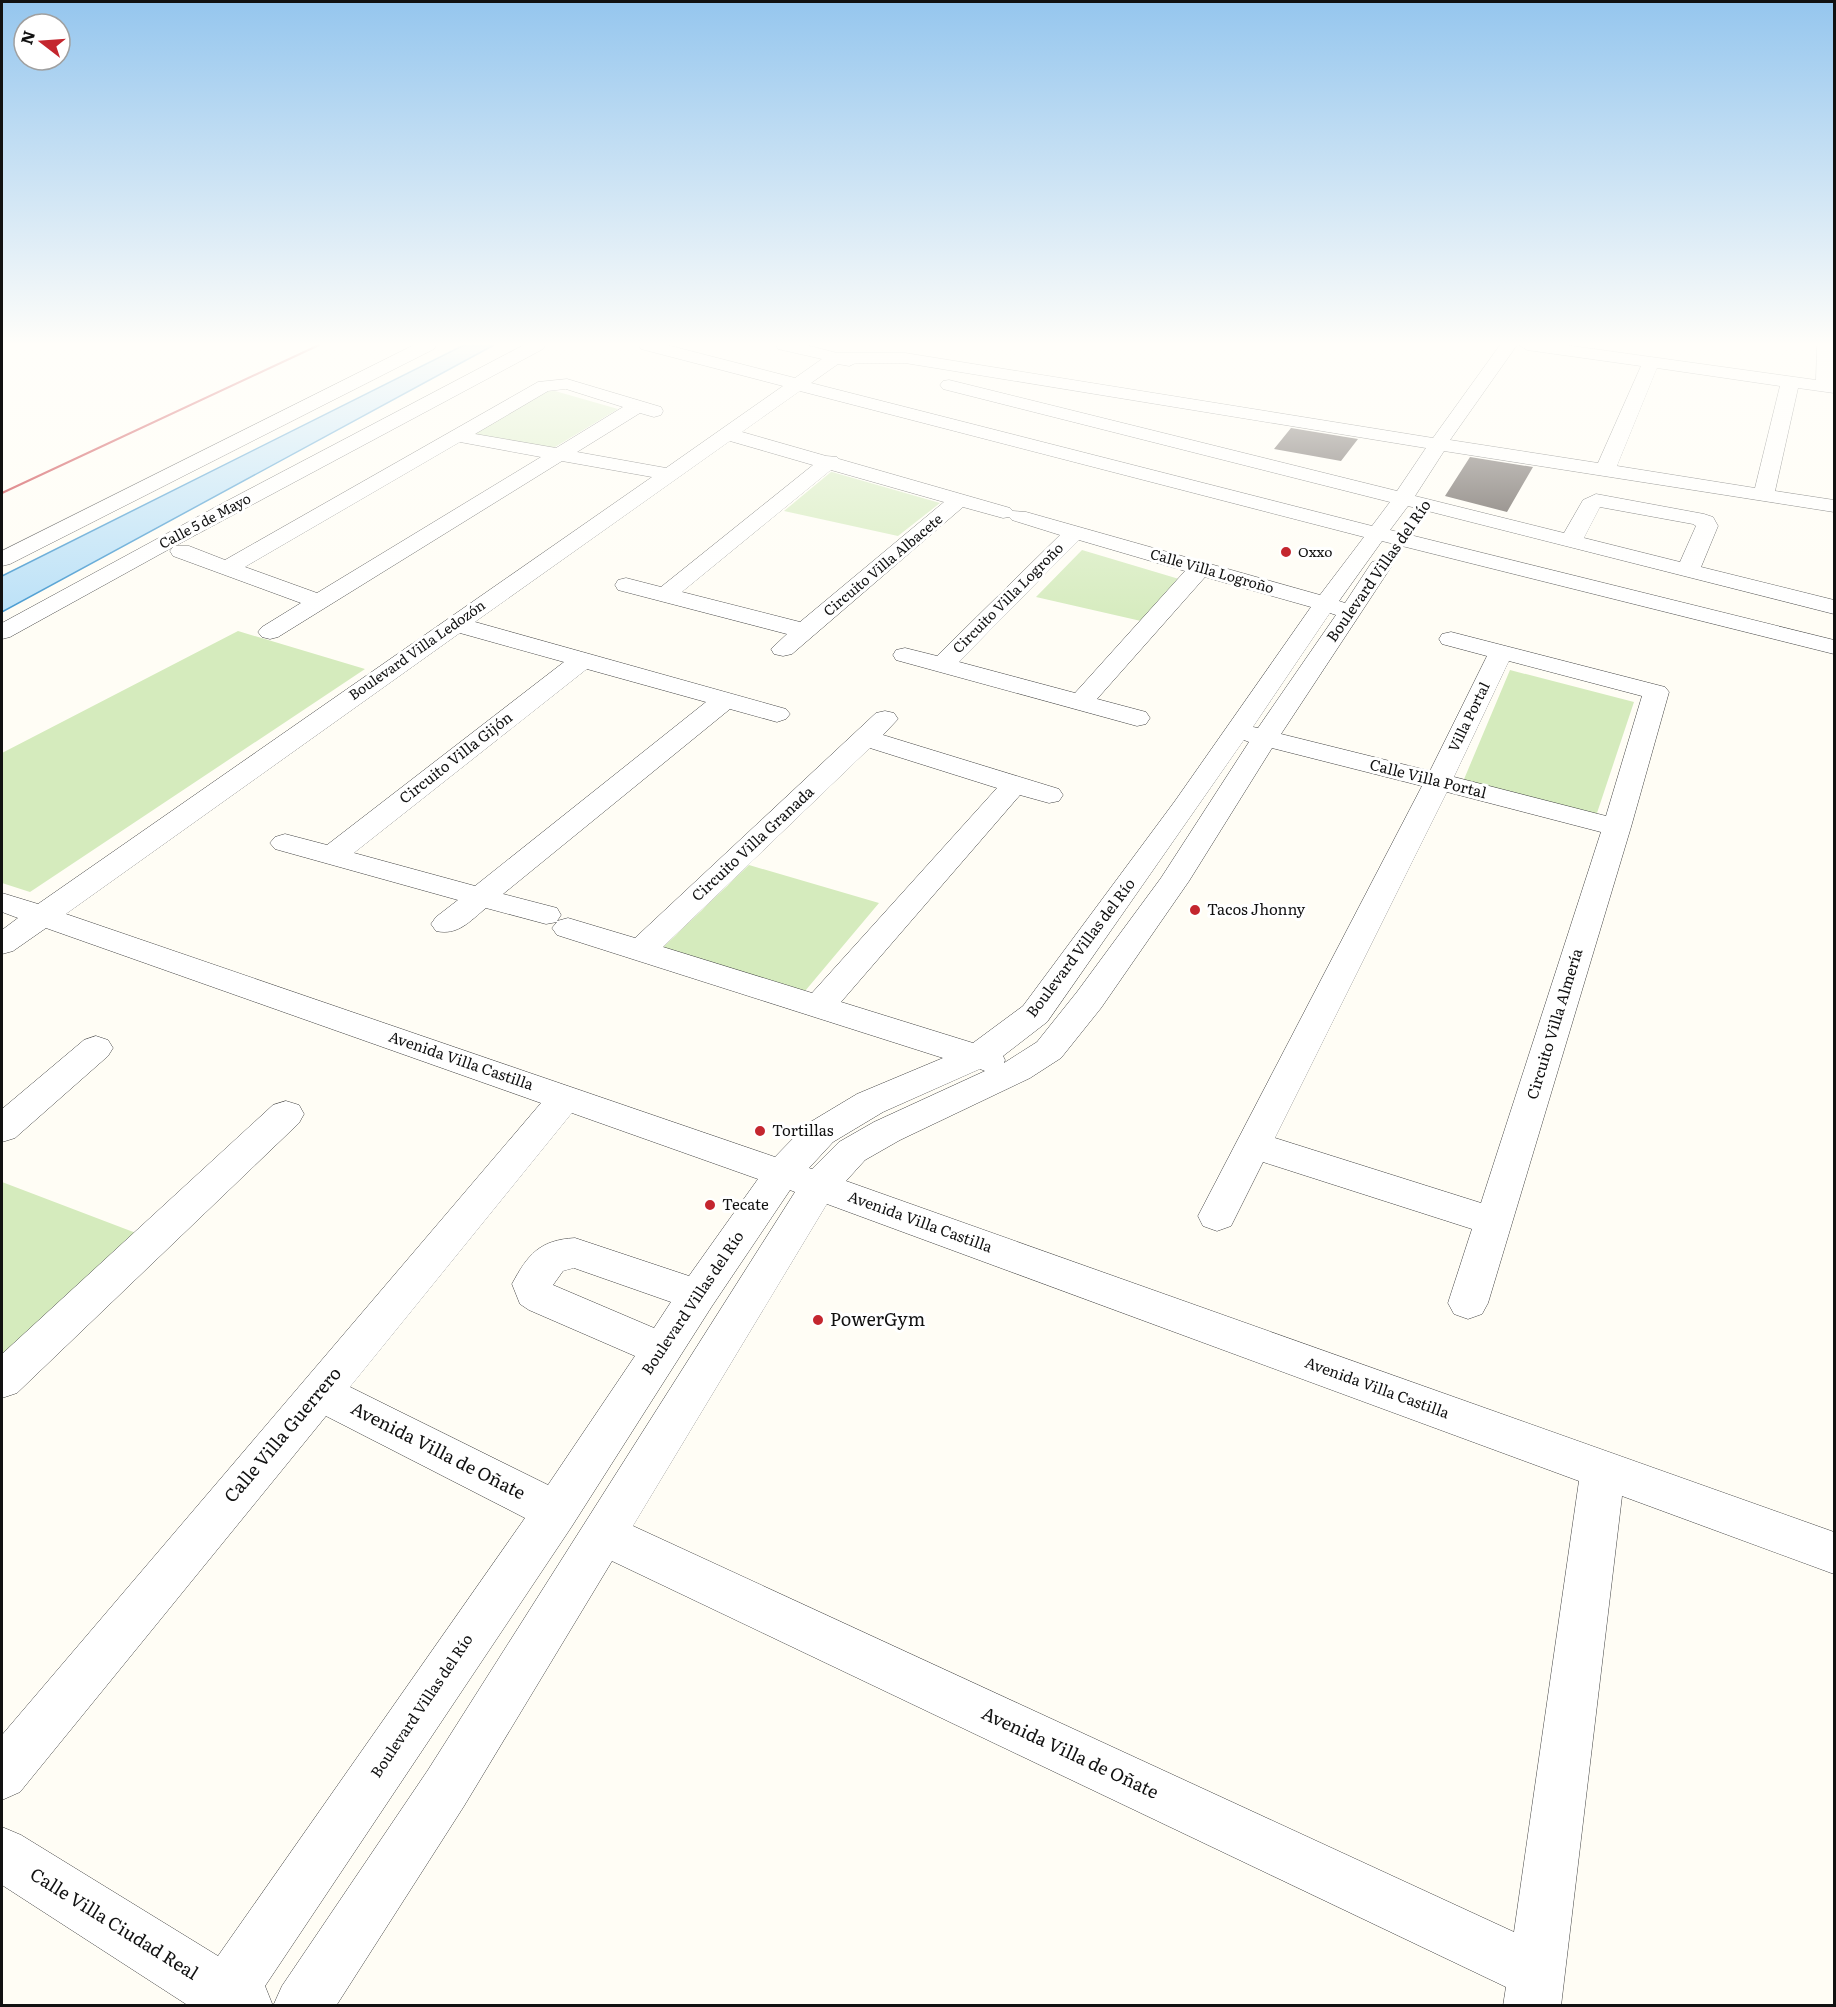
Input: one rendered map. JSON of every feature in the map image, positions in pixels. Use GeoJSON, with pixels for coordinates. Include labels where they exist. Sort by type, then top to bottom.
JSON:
{"type":"FeatureCollection","features":[{"type":"Feature","properties":{"kind":"street"},"geometry":{"type":"LineString","coordinates":[[2,559],[242,439]]}},
{"type":"Feature","properties":{"kind":"street","name":"Calle 5 de Mayo"},"geometry":{"type":"LineString","coordinates":[[2,632],[360,439]]}},
{"type":"Feature","properties":{"kind":"street"},"geometry":{"type":"LineString","coordinates":[[228,568],[451,439]]}},
{"type":"Feature","properties":{"kind":"street"},"geometry":{"type":"LineString","coordinates":[[470,439],[667,474]]}},
{"type":"Feature","properties":{"kind":"street"},"geometry":{"type":"LineString","coordinates":[[270,632],[557,455],[588,439]]}},
{"type":"Feature","properties":{"kind":"street","name":"Boulevard Villa Ledozón"},"geometry":{"type":"LineString","coordinates":[[2,944],[720,439]]}},
{"type":"Feature","properties":{"kind":"street","name":"Calle Villa Logroño"},"geometry":{"type":"LineString","coordinates":[[745,439],[1075,532],[1197,571]]}},
{"type":"Feature","properties":{"kind":"street"},"geometry":{"type":"LineString","coordinates":[[1004,439],[1834,647]]}},
{"type":"Feature","properties":{"kind":"street"},"geometry":{"type":"LineString","coordinates":[[1160,439],[1571,541],[1644,533],[1706,521],[1707,526],[1688,570]]}},
{"type":"Feature","properties":{"kind":"street"},"geometry":{"type":"LineString","coordinates":[[1408,439],[1606,468],[1834,506]]}},
{"type":"Feature","properties":{"kind":"street","name":"Boulevard Villas del Río"},"geometry":{"type":"LineString","coordinates":[[230,2001],[698,1295],[782,1173],[820,1133],[870,1104],[979,1056],[1035,1014],[1252,735],[1334,612],[1414,503],[1455,439]]}},
{"type":"Feature","properties":{"kind":"street","name":"Boulevard Villas del Río"},"geometry":{"type":"LineString","coordinates":[[1451,445],[1457,439]]}},
{"type":"Feature","properties":{"kind":"street"},"geometry":{"type":"LineString","coordinates":[[1606,468],[1618,439]]}},
{"type":"Feature","properties":{"kind":"street"},"geometry":{"type":"LineString","coordinates":[[1764,494],[1777,439]]}},
{"type":"Feature","properties":{"kind":"street"},"geometry":{"type":"LineString","coordinates":[[665,595],[830,461]]}},
{"type":"Feature","properties":{"kind":"street","name":"Circuito Villa Albacete"},"geometry":{"type":"LineString","coordinates":[[783,649],[960,499]]}},
{"type":"Feature","properties":{"kind":"street"},"geometry":{"type":"LineString","coordinates":[[1571,541],[1590,504],[1596,500],[1644,533],[1688,570],[1834,607]]}},
{"type":"Feature","properties":{"kind":"street","name":"Circuito Villa Logroño"},"geometry":{"type":"LineString","coordinates":[[942,665],[1075,532]]}},
{"type":"Feature","properties":{"kind":"street"},"geometry":{"type":"LineString","coordinates":[[181,551],[319,602]]}},
{"type":"Feature","properties":{"kind":"street"},"geometry":{"type":"LineString","coordinates":[[1080,703],[1197,571],[1334,612]]}},
{"type":"Feature","properties":{"kind":"street"},"geometry":{"type":"LineString","coordinates":[[626,585],[805,631]]}},
{"type":"Feature","properties":{"kind":"street"},"geometry":{"type":"LineString","coordinates":[[454,624],[777,714]]}},
{"type":"Feature","properties":{"kind":"street"},"geometry":{"type":"LineString","coordinates":[[1451,639],[1656,692],[1617,828]]}},
{"type":"Feature","properties":{"kind":"street","name":"Villa Portal"},"geometry":{"type":"LineString","coordinates":[[1438,782],[1501,652]]}},
{"type":"Feature","properties":{"kind":"street","name":"Circuito Villa Logroño"},"geometry":{"type":"LineString","coordinates":[[905,655],[1137,718]]}},
{"type":"Feature","properties":{"kind":"street","name":"Circuito Villa Gijón"},"geometry":{"type":"LineString","coordinates":[[330,857],[583,660]]}},
{"type":"Feature","properties":{"kind":"street"},"geometry":{"type":"LineString","coordinates":[[447,924],[725,700]]}},
{"type":"Feature","properties":{"kind":"street","name":"Circuito Villa Granada"},"geometry":{"type":"LineString","coordinates":[[641,950],[875,728],[1048,795]]}},
{"type":"Feature","properties":{"kind":"street","name":"Boulevard Villas del Río"},"geometry":{"type":"LineString","coordinates":[[302,2006],[446,1788],[819,1186],[852,1151],[887,1131],[1018,1070],[1049,1050],[1089,1000],[1174,881],[1252,735]]}},
{"type":"Feature","properties":{"kind":"street","name":"Calle Villa Portal"},"geometry":{"type":"LineString","coordinates":[[1252,735],[1617,828]]}},
{"type":"Feature","properties":{"kind":"street"},"geometry":{"type":"LineString","coordinates":[[1217,1216],[1438,782]]}},
{"type":"Feature","properties":{"kind":"street"},"geometry":{"type":"LineString","coordinates":[[819,1006],[1015,784]]}},
{"type":"Feature","properties":{"kind":"street","name":"Circuito Villa Almería"},"geometry":{"type":"LineString","coordinates":[[1468,1303],[1617,828]]}},
{"type":"Feature","properties":{"kind":"street"},"geometry":{"type":"LineString","coordinates":[[285,843],[481,898],[1018,1070]]}},
{"type":"Feature","properties":{"kind":"street","name":"Avenida Villa Castilla"},"geometry":{"type":"LineString","coordinates":[[2,902],[819,1186],[1834,1553]]}},
{"type":"Feature","properties":{"kind":"street"},"geometry":{"type":"LineString","coordinates":[[2,1129],[96,1048]]}},
{"type":"Feature","properties":{"kind":"street","name":"Calle Villa Guerrero"},"geometry":{"type":"LineString","coordinates":[[2,1774],[566,1098]]}},
{"type":"Feature","properties":{"kind":"street"},"geometry":{"type":"LineString","coordinates":[[2,1380],[286,1114]]}},
{"type":"Feature","properties":{"kind":"street"},"geometry":{"type":"LineString","coordinates":[[1253,1145],[1493,1221]]}},
{"type":"Feature","properties":{"kind":"street"},"geometry":{"type":"LineString","coordinates":[[662,1349],[543,1299],[534,1293],[532,1284],[545,1264],[559,1253],[575,1253],[698,1295]]}},
{"type":"Feature","properties":{"kind":"street","name":"Avenida Villa de Oñate"},"geometry":{"type":"LineString","coordinates":[[320,1392],[556,1511]]}},
{"type":"Feature","properties":{"kind":"street"},"geometry":{"type":"LineString","coordinates":[[1534,1989],[1603,1470]]}},
{"type":"Feature","properties":{"kind":"street","name":"Avenida Villa de Oñate"},"geometry":{"type":"LineString","coordinates":[[604,1535],[1534,1989]]}},
{"type":"Feature","properties":{"kind":"street","name":"Calle Villa Ciudad Real"},"geometry":{"type":"LineString","coordinates":[[2,1854],[230,2001]]}},
{"type":"Feature","properties":{"kind":"green space"},"geometry":{"type":"Polygon","coordinates":[[[487,439],[569,439],[550,450],[487,439]]]}},
{"type":"Feature","properties":{"kind":"green space"},"geometry":{"type":"Polygon","coordinates":[[[831,472],[940,503],[898,536],[784,511],[831,472]]]}},
{"type":"Feature","properties":{"kind":"green space"},"geometry":{"type":"Polygon","coordinates":[[[1082,550],[1179,579],[1141,621],[1036,597],[1082,550]]]}},
{"type":"Feature","properties":{"kind":"green space"},"geometry":{"type":"Polygon","coordinates":[[[238,631],[365,669],[30,892],[2,883],[2,753],[238,631]]]}},
{"type":"Feature","properties":{"kind":"green space"},"geometry":{"type":"Polygon","coordinates":[[[1510,670],[1634,702],[1596,816],[1462,784],[1510,670]]]}},
{"type":"Feature","properties":{"kind":"green space"},"geometry":{"type":"Polygon","coordinates":[[[749,865],[879,903],[800,997],[657,953],[749,865]]]}},
{"type":"Feature","properties":{"kind":"green space"},"geometry":{"type":"Polygon","coordinates":[[[2,1182],[136,1233],[2,1363],[2,1182]]]}},
{"type":"Feature","properties":{"kind":"water"},"geometry":{"type":"Polygon","coordinates":[[[277,439],[321,439],[2,612],[2,576],[277,439]]]}},
{"type":"Feature","properties":{"kind":"building"},"geometry":{"type":"Polygon","coordinates":[[[1282,439],[1358,439],[1341,461],[1274,449],[1282,439]]]}},
{"type":"Feature","properties":{"kind":"building"},"geometry":{"type":"Polygon","coordinates":[[[1470,457],[1533,467],[1507,512],[1445,496],[1470,457]]]}},
{"type":"Feature","properties":{"kind":"railway"},"geometry":{"type":"LineString","coordinates":[[2,493],[118,439]]}},
{"type":"Feature","properties":{"kind":"place","name":"Oxxo"},"geometry":{"type":"Point","coordinates":[1286,552]}},
{"type":"Feature","properties":{"kind":"place","name":"Tacos Jhonny"},"geometry":{"type":"Point","coordinates":[1195,910]}},
{"type":"Feature","properties":{"kind":"place","name":"Tortillas"},"geometry":{"type":"Point","coordinates":[760,1131]}},
{"type":"Feature","properties":{"kind":"place","name":"Tecate"},"geometry":{"type":"Point","coordinates":[710,1205]}},
{"type":"Feature","properties":{"kind":"place","name":"PowerGym"},"geometry":{"type":"Point","coordinates":[818,1320]}}]}
